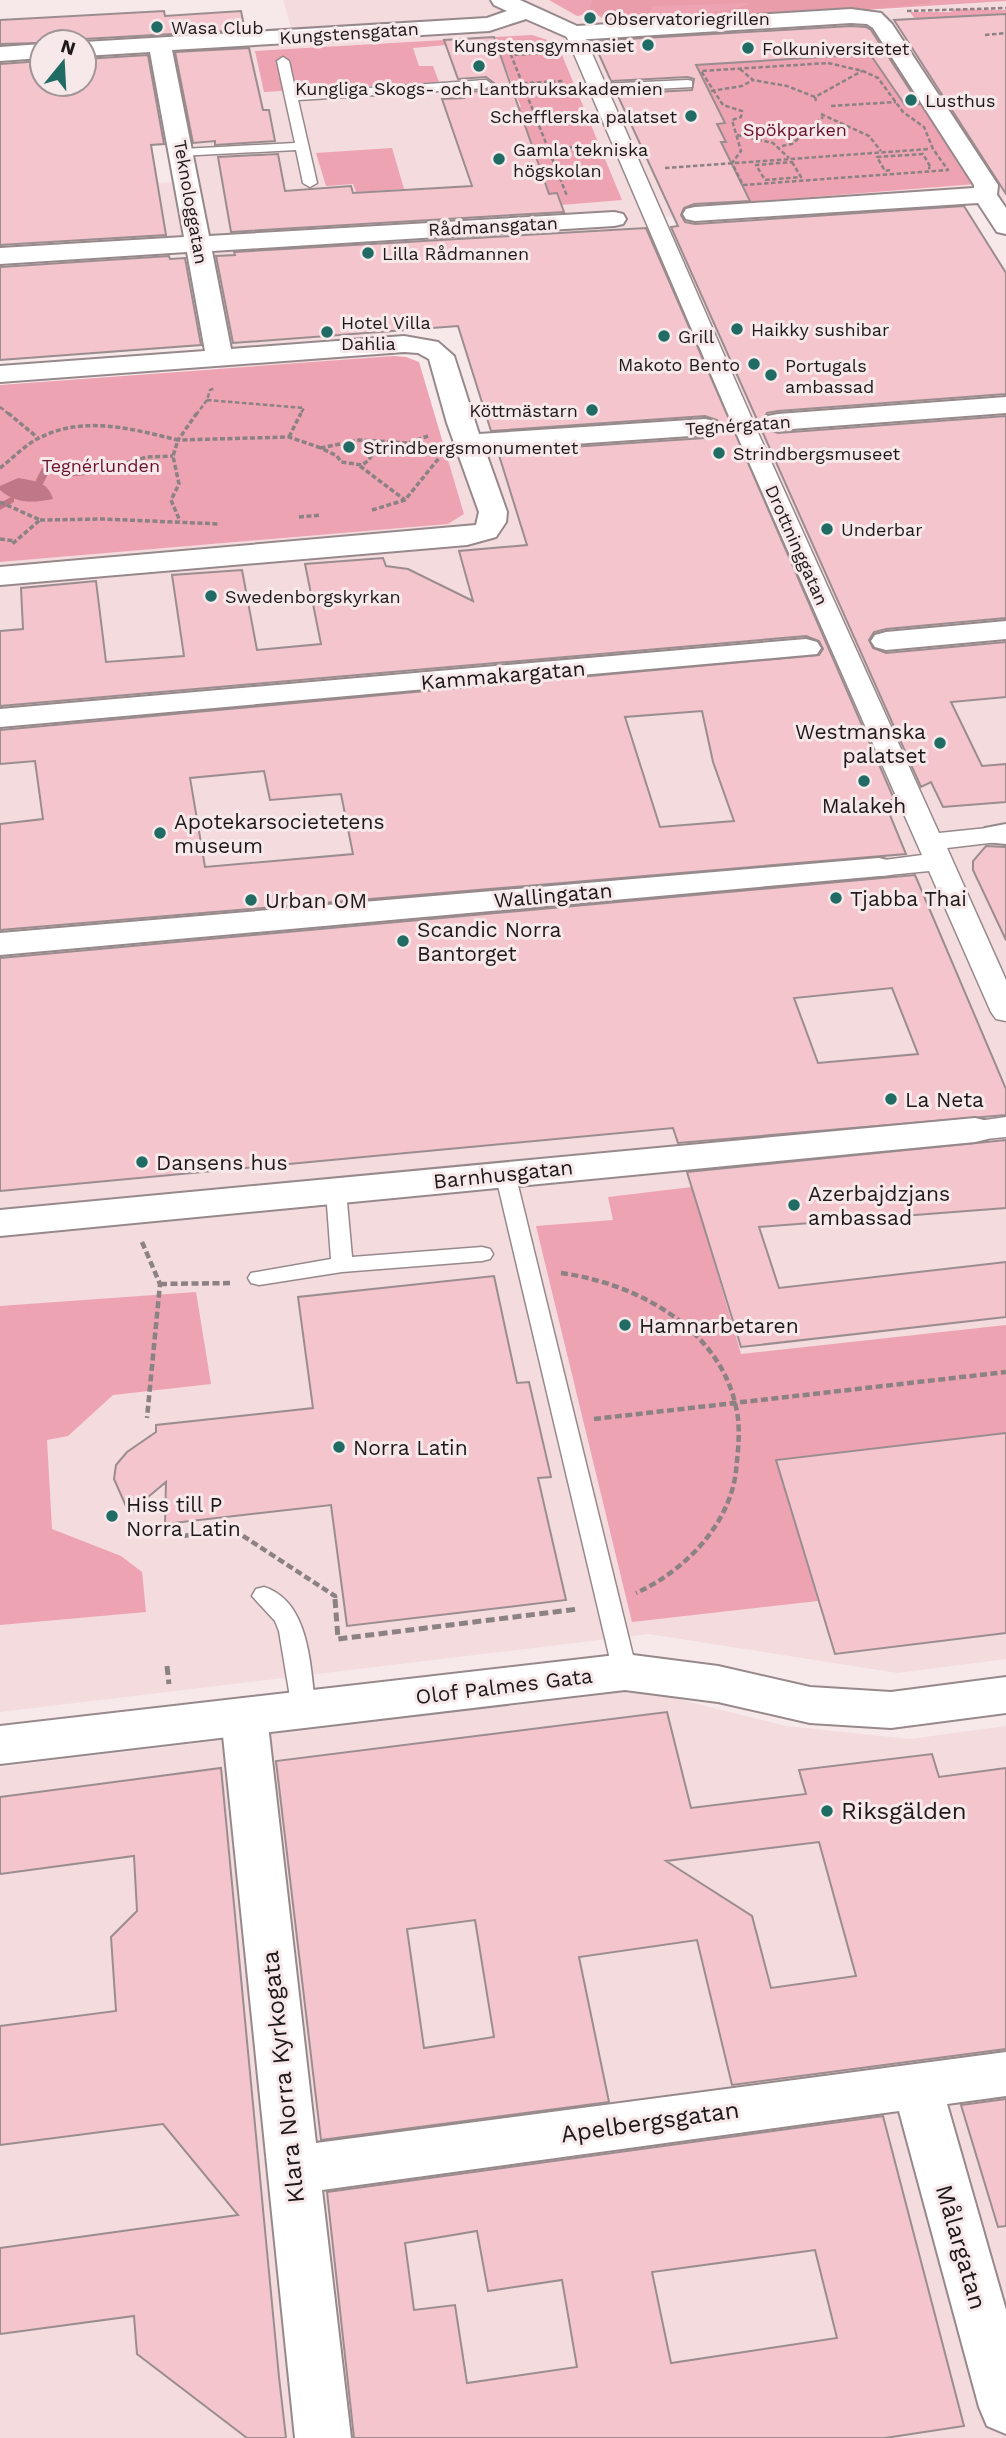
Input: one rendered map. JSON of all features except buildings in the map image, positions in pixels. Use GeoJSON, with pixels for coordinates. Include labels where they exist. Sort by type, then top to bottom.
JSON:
{"type":"FeatureCollection","features":[{"type":"Feature","properties":{"kind":"street"},"geometry":{"type":"LineString","coordinates":[[502,0],[574,33],[850,16],[873,18],[881,23],[986,185],[985,195],[1006,227]]}},
{"type":"Feature","properties":{"kind":"street","name":"Kungstensgatan"},"geometry":{"type":"LineString","coordinates":[[98,48],[489,24],[528,11]]}},
{"type":"Feature","properties":{"kind":"street","name":"Drottninggatan"},"geometry":{"type":"LineString","coordinates":[[574,33],[744,425],[1006,1012]]}},
{"type":"Feature","properties":{"kind":"street","name":"Teknologgatan"},"geometry":{"type":"LineString","coordinates":[[160,45],[183,153],[220,359]]}},
{"type":"Feature","properties":{"kind":"street"},"geometry":{"type":"LineString","coordinates":[[0,54],[28,52]]}},
{"type":"Feature","properties":{"kind":"street","name":"Rådmansgatan"},"geometry":{"type":"LineString","coordinates":[[0,256],[198,243],[471,233],[652,216],[985,195]]}},
{"type":"Feature","properties":{"kind":"street"},"geometry":{"type":"LineString","coordinates":[[0,374],[404,344],[434,349],[442,356],[458,450],[493,512],[492,522],[486,531],[467,536],[0,576]]}},
{"type":"Feature","properties":{"kind":"street","name":"Tegnérgatan"},"geometry":{"type":"LineString","coordinates":[[458,450],[705,427],[1006,405]]}},
{"type":"Feature","properties":{"kind":"street","name":"Kammakargatan"},"geometry":{"type":"LineString","coordinates":[[0,718],[1006,630]]}},
{"type":"Feature","properties":{"kind":"street","name":"Wallingatan"},"geometry":{"type":"LineString","coordinates":[[0,944],[696,877],[878,868],[1002,835]]}},
{"type":"Feature","properties":{"kind":"street","name":"Barnhusgatan"},"geometry":{"type":"LineString","coordinates":[[0,1223],[990,1129]]}},
{"type":"Feature","properties":{"kind":"street","name":"Olof Palmes Gata"},"geometry":{"type":"LineString","coordinates":[[0,1745],[625,1672],[706,1682],[810,1704],[891,1710],[1006,1695]]}},
{"type":"Feature","properties":{"kind":"street","name":"Klara Norra Kyrkogata"},"geometry":{"type":"LineString","coordinates":[[244,1716],[323,2438]]}},
{"type":"Feature","properties":{"kind":"street","name":"Apelbergsgatan"},"geometry":{"type":"LineString","coordinates":[[293,2170],[1006,2074]]}},
{"type":"Feature","properties":{"kind":"street","name":"Målargatan"},"geometry":{"type":"LineString","coordinates":[[917,2086],[1006,2407]]}},
{"type":"Feature","properties":{"kind":"lane"},"geometry":{"type":"LineString","coordinates":[[283,61],[310,183]]}},
{"type":"Feature","properties":{"kind":"lane"},"geometry":{"type":"LineString","coordinates":[[291,97],[486,84]]}},
{"type":"Feature","properties":{"kind":"lane"},"geometry":{"type":"LineString","coordinates":[[598,84],[688,84]]}},
{"type":"Feature","properties":{"kind":"lane"},"geometry":{"type":"LineString","coordinates":[[183,153],[302,146]]}},
{"type":"Feature","properties":{"kind":"lane"},"geometry":{"type":"LineString","coordinates":[[505,1173],[625,1672]]}},
{"type":"Feature","properties":{"kind":"lane"},"geometry":{"type":"LineString","coordinates":[[336,1191],[342,1265]]}},
{"type":"Feature","properties":{"kind":"lane"},"geometry":{"type":"LineString","coordinates":[[260,1278],[342,1265],[482,1254]]}},
{"type":"Feature","properties":{"kind":"lane"},"geometry":{"type":"LineString","coordinates":[[264,1596],[285,1616],[291,1631],[304,1709]]}},
{"type":"Feature","properties":{"kind":"path"},"geometry":{"type":"LineString","coordinates":[[903,11],[1006,8]]}},
{"type":"Feature","properties":{"kind":"path"},"geometry":{"type":"LineString","coordinates":[[985,34],[1006,33]]}},
{"type":"Feature","properties":{"kind":"path"},"geometry":{"type":"LineString","coordinates":[[512,55],[570,204]]}},
{"type":"Feature","properties":{"kind":"path"},"geometry":{"type":"LineString","coordinates":[[732,163],[741,151],[732,120],[741,117],[742,111],[723,105],[701,71],[828,63],[850,67]]}},
{"type":"Feature","properties":{"kind":"path"},"geometry":{"type":"LineString","coordinates":[[740,69],[753,80],[787,86],[816,99],[863,71]]}},
{"type":"Feature","properties":{"kind":"path"},"geometry":{"type":"LineString","coordinates":[[712,91],[742,86],[753,80]]}},
{"type":"Feature","properties":{"kind":"path"},"geometry":{"type":"LineString","coordinates":[[486,84],[598,84]]}},
{"type":"Feature","properties":{"kind":"path"},"geometry":{"type":"LineString","coordinates":[[831,106],[897,102]]}},
{"type":"Feature","properties":{"kind":"path"},"geometry":{"type":"LineString","coordinates":[[737,135],[759,138],[782,146],[792,144],[822,115],[869,136],[882,152]]}},
{"type":"Feature","properties":{"kind":"path"},"geometry":{"type":"LineString","coordinates":[[548,149],[624,144]]}},
{"type":"Feature","properties":{"kind":"path"},"geometry":{"type":"LineString","coordinates":[[782,146],[789,159]]}},
{"type":"Feature","properties":{"kind":"path"},"geometry":{"type":"LineString","coordinates":[[933,149],[948,170],[909,171],[885,171],[877,157],[933,149]]}},
{"type":"Feature","properties":{"kind":"path"},"geometry":{"type":"LineString","coordinates":[[635,170],[732,163],[780,161],[792,162],[801,177],[765,180],[756,165],[769,164],[780,161],[789,159],[882,152],[923,154],[931,167],[743,185],[732,163]]}},
{"type":"Feature","properties":{"kind":"path"},"geometry":{"type":"LineString","coordinates":[[180,522],[171,505],[179,484],[173,456],[178,440],[212,389]]}},
{"type":"Feature","properties":{"kind":"path"},"geometry":{"type":"LineString","coordinates":[[207,400],[304,408],[289,437]]}},
{"type":"Feature","properties":{"kind":"path"},"geometry":{"type":"LineString","coordinates":[[0,407],[38,438]]}},
{"type":"Feature","properties":{"kind":"path"},"geometry":{"type":"LineString","coordinates":[[0,468],[38,438],[62,428],[94,424],[178,440],[289,437],[321,447],[337,456],[341,462],[360,466],[405,500]]}},
{"type":"Feature","properties":{"kind":"path"},"geometry":{"type":"LineString","coordinates":[[321,447],[341,442],[424,441]]}},
{"type":"Feature","properties":{"kind":"path"},"geometry":{"type":"LineString","coordinates":[[360,466],[367,463],[379,442]]}},
{"type":"Feature","properties":{"kind":"path"},"geometry":{"type":"LineString","coordinates":[[369,511],[405,500],[438,458],[458,450]]}},
{"type":"Feature","properties":{"kind":"path"},"geometry":{"type":"LineString","coordinates":[[126,463],[147,457],[173,456]]}},
{"type":"Feature","properties":{"kind":"path"},"geometry":{"type":"LineString","coordinates":[[0,502],[40,520],[226,524]]}},
{"type":"Feature","properties":{"kind":"path"},"geometry":{"type":"LineString","coordinates":[[297,517],[333,514]]}},
{"type":"Feature","properties":{"kind":"path"},"geometry":{"type":"LineString","coordinates":[[0,547],[17,541],[40,520]]}},
{"type":"Feature","properties":{"kind":"path"},"geometry":{"type":"LineString","coordinates":[[0,540],[17,541]]}},
{"type":"Feature","properties":{"kind":"path"},"geometry":{"type":"LineString","coordinates":[[139,1234],[160,1284],[147,1418]]}},
{"type":"Feature","properties":{"kind":"path"},"geometry":{"type":"LineString","coordinates":[[182,1536],[234,1530],[335,1596],[338,1639],[608,1605],[645,1590],[688,1557],[714,1529],[732,1497],[738,1453],[736,1403],[718,1363],[684,1325],[656,1303],[622,1287],[576,1274],[529,1270]]}},
{"type":"Feature","properties":{"kind":"path"},"geometry":{"type":"LineString","coordinates":[[160,1284],[234,1283],[260,1278]]}},
{"type":"Feature","properties":{"kind":"path"},"geometry":{"type":"LineString","coordinates":[[565,1422],[1006,1372]]}},
{"type":"Feature","properties":{"kind":"path"},"geometry":{"type":"LineString","coordinates":[[167,1666],[169,1684]]}},
{"type":"Feature","properties":{"kind":"shaded area"},"geometry":{"type":"Polygon","coordinates":[[[283,0],[549,0],[577,16],[594,13],[866,11],[1006,1],[1006,232],[983,196],[663,217],[687,268],[812,258],[941,334],[983,404],[1006,403],[1006,1659],[898,1673],[649,1634],[0,1712],[0,562],[448,524],[464,514],[444,447],[595,436],[536,282],[385,293],[394,356],[218,369],[197,244],[70,253],[65,190],[186,181],[163,45],[294,37],[283,0]]]}},
{"type":"Feature","properties":{"kind":"shaded area"},"geometry":{"type":"Polygon","coordinates":[[[593,0],[929,0],[931,3],[671,22],[669,18],[733,9],[749,3],[653,6],[649,13],[618,16],[589,10],[593,0]]]}},
{"type":"Feature","properties":{"kind":"shaded area"},"geometry":{"type":"Polygon","coordinates":[[[18,478],[44,485],[53,499],[25,501],[12,498],[0,490],[0,486],[18,478]]]}},
{"type":"Feature","properties":{"kind":"shaded area"},"geometry":{"type":"Polygon","coordinates":[[[641,1690],[786,1726],[910,1739],[1006,1726],[1006,2438],[0,2438],[0,1767],[641,1690]]]}},
{"type":"Feature","properties":{"kind":"green space"},"geometry":{"type":"Polygon","coordinates":[[[549,0],[1006,1],[613,26],[595,13],[577,16],[549,0]]]}},
{"type":"Feature","properties":{"kind":"green space"},"geometry":{"type":"Polygon","coordinates":[[[955,9],[1006,10],[1006,14],[915,19],[910,12],[951,12],[955,9]]]}},
{"type":"Feature","properties":{"kind":"green space"},"geometry":{"type":"Polygon","coordinates":[[[532,35],[557,43],[622,200],[561,205],[557,193],[545,194],[510,108],[521,107],[494,37],[532,35]]]}},
{"type":"Feature","properties":{"kind":"green space"},"geometry":{"type":"Polygon","coordinates":[[[444,40],[446,45],[413,48],[419,66],[433,66],[439,82],[264,92],[255,51],[444,40]]]}},
{"type":"Feature","properties":{"kind":"green space","name":"Spökparken"},"geometry":{"type":"Polygon","coordinates":[[[892,53],[975,184],[750,202],[744,189],[655,176],[639,142],[682,140],[685,145],[725,142],[717,124],[725,123],[687,66],[892,53]]]}},
{"type":"Feature","properties":{"kind":"green space"},"geometry":{"type":"Polygon","coordinates":[[[392,148],[404,189],[356,192],[353,184],[326,186],[316,153],[392,148]]]}},
{"type":"Feature","properties":{"kind":"green space","name":"Tegnérlunden"},"geometry":{"type":"Polygon","coordinates":[[[394,356],[419,362],[464,514],[448,524],[0,562],[0,385],[394,356]]]}},
{"type":"Feature","properties":{"kind":"green space"},"geometry":{"type":"Polygon","coordinates":[[[692,1187],[741,1354],[1006,1325],[1006,1433],[776,1460],[818,1601],[632,1622],[536,1226],[613,1220],[608,1197],[692,1187]]]}},
{"type":"Feature","properties":{"kind":"green space"},"geometry":{"type":"Polygon","coordinates":[[[196,1292],[211,1384],[113,1395],[68,1436],[47,1440],[52,1529],[121,1556],[142,1572],[146,1612],[0,1625],[0,1306],[196,1292]]]}},
{"type":"Feature","properties":{"kind":"waterway"},"geometry":{"type":"LineString","coordinates":[[40,482],[45,470],[56,468],[65,474],[97,471]]}},
{"type":"Feature","properties":{"kind":"waterway"},"geometry":{"type":"LineString","coordinates":[[0,507],[11,500]]}},
{"type":"Feature","properties":{"kind":"place","name":"Observatoriegrillen"},"geometry":{"type":"Point","coordinates":[590,18]}},
{"type":"Feature","properties":{"kind":"place","name":"Wasa Club"},"geometry":{"type":"Point","coordinates":[157,27]}},
{"type":"Feature","properties":{"kind":"place","name":"Kungstensgymnasiet"},"geometry":{"type":"Point","coordinates":[648,45]}},
{"type":"Feature","properties":{"kind":"place","name":"Folkuniversitetet"},"geometry":{"type":"Point","coordinates":[748,48]}},
{"type":"Feature","properties":{"kind":"place","name":"Kungliga Skogs- och Lantbruksakademien"},"geometry":{"type":"Point","coordinates":[479,66]}},
{"type":"Feature","properties":{"kind":"place","name":"Lusthus"},"geometry":{"type":"Point","coordinates":[911,100]}},
{"type":"Feature","properties":{"kind":"place","name":"Schefflerska palatset"},"geometry":{"type":"Point","coordinates":[691,116]}},
{"type":"Feature","properties":{"kind":"place","name":"Gamla tekniska högskolan"},"geometry":{"type":"Point","coordinates":[499,159]}},
{"type":"Feature","properties":{"kind":"place","name":"Lilla Rådmannen"},"geometry":{"type":"Point","coordinates":[368,253]}},
{"type":"Feature","properties":{"kind":"place","name":"Haikky sushibar"},"geometry":{"type":"Point","coordinates":[737,329]}},
{"type":"Feature","properties":{"kind":"place","name":"Hotel Villa Dahlia"},"geometry":{"type":"Point","coordinates":[327,332]}},
{"type":"Feature","properties":{"kind":"place","name":"Grill"},"geometry":{"type":"Point","coordinates":[664,336]}},
{"type":"Feature","properties":{"kind":"place","name":"Makoto Bento"},"geometry":{"type":"Point","coordinates":[754,364]}},
{"type":"Feature","properties":{"kind":"place","name":"Portugals ambassad"},"geometry":{"type":"Point","coordinates":[771,375]}},
{"type":"Feature","properties":{"kind":"place","name":"Köttmästarn"},"geometry":{"type":"Point","coordinates":[592,410]}},
{"type":"Feature","properties":{"kind":"place","name":"Strindbergsmonumentet"},"geometry":{"type":"Point","coordinates":[349,447]}},
{"type":"Feature","properties":{"kind":"place","name":"Strindbergsmuseet"},"geometry":{"type":"Point","coordinates":[719,453]}},
{"type":"Feature","properties":{"kind":"place","name":"Underbar"},"geometry":{"type":"Point","coordinates":[827,529]}},
{"type":"Feature","properties":{"kind":"place","name":"Swedenborgskyrkan"},"geometry":{"type":"Point","coordinates":[211,596]}},
{"type":"Feature","properties":{"kind":"place","name":"Westmanska palatset"},"geometry":{"type":"Point","coordinates":[940,743]}},
{"type":"Feature","properties":{"kind":"place","name":"Malakeh"},"geometry":{"type":"Point","coordinates":[864,781]}},
{"type":"Feature","properties":{"kind":"place","name":"Apotekarsocietetens museum"},"geometry":{"type":"Point","coordinates":[160,833]}},
{"type":"Feature","properties":{"kind":"place","name":"Tjabba Thai"},"geometry":{"type":"Point","coordinates":[836,898]}},
{"type":"Feature","properties":{"kind":"place","name":"Urban OM"},"geometry":{"type":"Point","coordinates":[251,900]}},
{"type":"Feature","properties":{"kind":"place","name":"Scandic Norra Bantorget"},"geometry":{"type":"Point","coordinates":[403,941]}},
{"type":"Feature","properties":{"kind":"place","name":"La Neta"},"geometry":{"type":"Point","coordinates":[891,1099]}},
{"type":"Feature","properties":{"kind":"place","name":"Dansens hus"},"geometry":{"type":"Point","coordinates":[142,1162]}},
{"type":"Feature","properties":{"kind":"place","name":"Azerbajdzjans ambassad"},"geometry":{"type":"Point","coordinates":[794,1205]}},
{"type":"Feature","properties":{"kind":"place","name":"Hamnarbetaren"},"geometry":{"type":"Point","coordinates":[625,1325]}},
{"type":"Feature","properties":{"kind":"place","name":"Norra Latin"},"geometry":{"type":"Point","coordinates":[339,1447]}},
{"type":"Feature","properties":{"kind":"place","name":"Hiss till P Norra Latin"},"geometry":{"type":"Point","coordinates":[112,1516]}},
{"type":"Feature","properties":{"kind":"place","name":"Riksgälden"},"geometry":{"type":"Point","coordinates":[827,1811]}}]}
